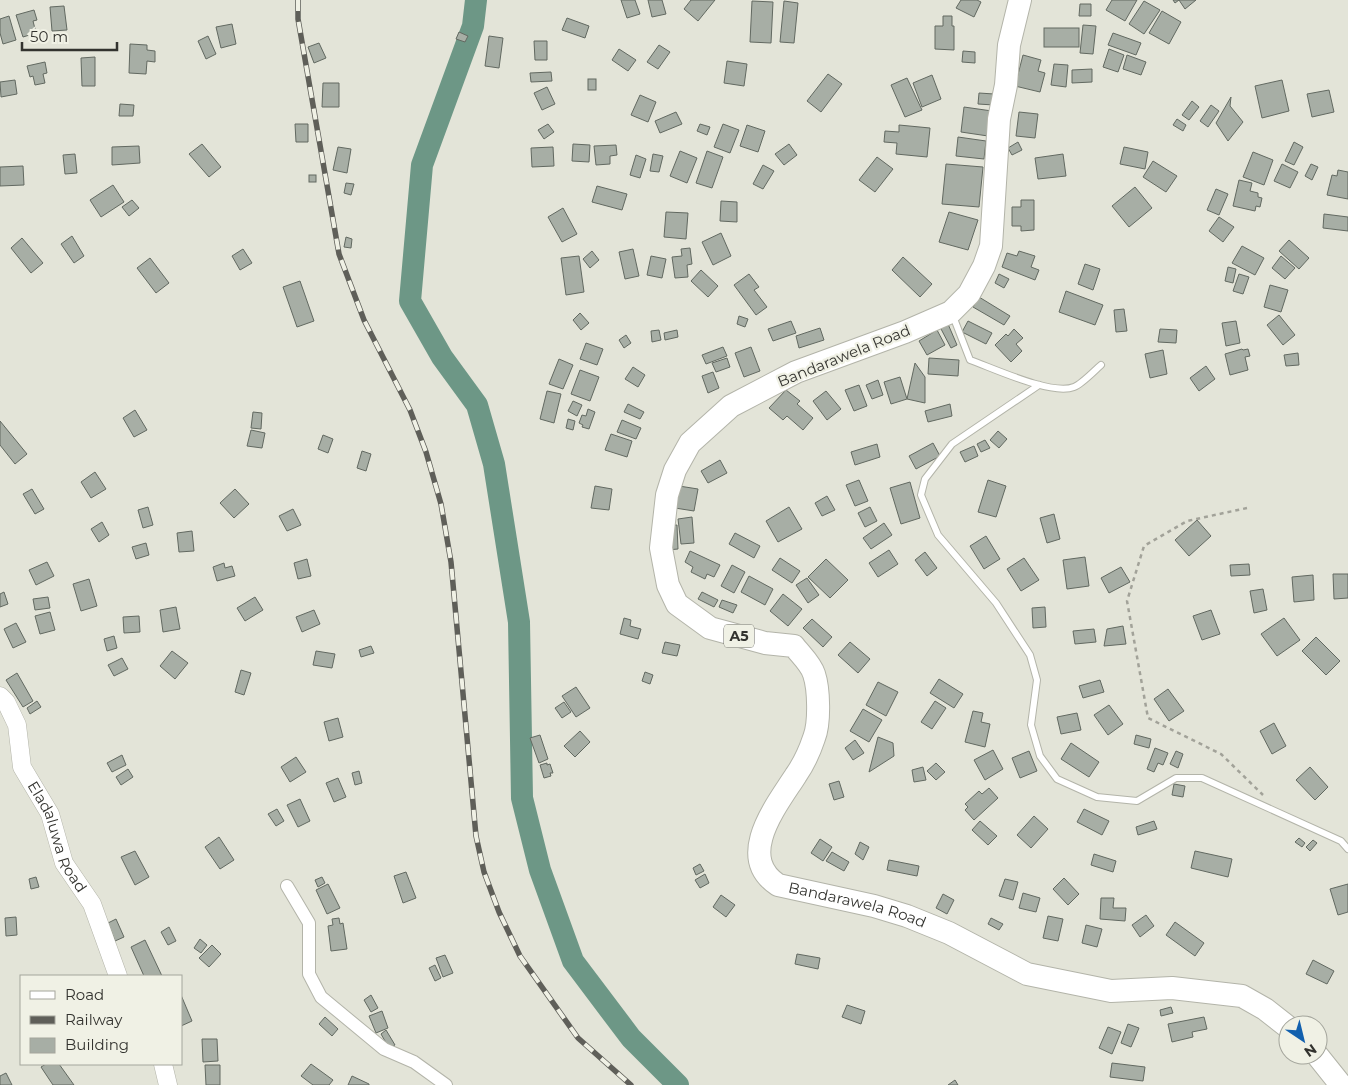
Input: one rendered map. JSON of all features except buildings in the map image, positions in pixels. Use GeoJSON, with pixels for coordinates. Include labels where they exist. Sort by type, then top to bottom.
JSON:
{"type":"FeatureCollection","features":[{"type":"Feature","properties":{"kind":"highway","name":"Bandarawela Road"},"geometry":{"type":"LineString","coordinates":[[1020,0],[1009,45],[1006,85],[999,119],[991,246],[984,266],[969,294],[951,312],[905,332],[796,372],[731,406],[690,443],[674,470],[667,495],[661,548],[668,585],[677,604],[710,628],[765,643],[794,646],[814,672],[818,706],[815,736],[798,774],[768,820],[760,840],[761,864],[771,880],[778,885],[874,906],[907,916],[949,933],[1027,974],[1111,992],[1172,988],[1242,996],[1265,1009],[1278,1019]]}},
{"type":"Feature","properties":{"kind":"highway"},"geometry":{"type":"LineString","coordinates":[[1325,1065],[1341,1085]]}},
{"type":"Feature","properties":{"kind":"street","name":"Eladaluwa Road"},"geometry":{"type":"LineString","coordinates":[[0,696],[6,702],[16,725],[22,767],[50,814],[64,863],[92,904],[118,975]]}},
{"type":"Feature","properties":{"kind":"street"},"geometry":{"type":"LineString","coordinates":[[287,886],[309,923],[309,974],[321,997],[384,1050],[414,1062],[446,1085]]}},
{"type":"Feature","properties":{"kind":"street"},"geometry":{"type":"LineString","coordinates":[[163,1065],[168,1085]]}},
{"type":"Feature","properties":{"kind":"lane"},"geometry":{"type":"LineString","coordinates":[[951,312],[970,360],[1039,385],[1057,390],[1075,387],[1101,365]]}},
{"type":"Feature","properties":{"kind":"lane"},"geometry":{"type":"LineString","coordinates":[[1039,385],[952,444],[925,479],[921,495],[938,535],[996,603],[1030,655],[1037,680],[1031,725],[1040,756],[1057,779],[1097,798],[1137,801],[1176,778],[1202,778],[1341,841],[1348,848]]}},
{"type":"Feature","properties":{"kind":"path"},"geometry":{"type":"LineString","coordinates":[[1248,508],[1187,520],[1144,546],[1127,601],[1148,718],[1221,754],[1282,813]]}},
{"type":"Feature","properties":{"kind":"waterway"},"geometry":{"type":"LineString","coordinates":[[476,0],[473,26],[422,165],[410,301],[442,357],[477,405],[494,464],[519,622],[522,798],[540,870],[573,961],[631,1038],[678,1085]]}},
{"type":"Feature","properties":{"kind":"railway"},"geometry":{"type":"LineString","coordinates":[[298,0],[298,19],[339,254],[364,320],[410,410],[426,452],[441,504],[451,562],[476,836],[484,872],[499,912],[520,956],[578,1038],[631,1085]]}}]}
